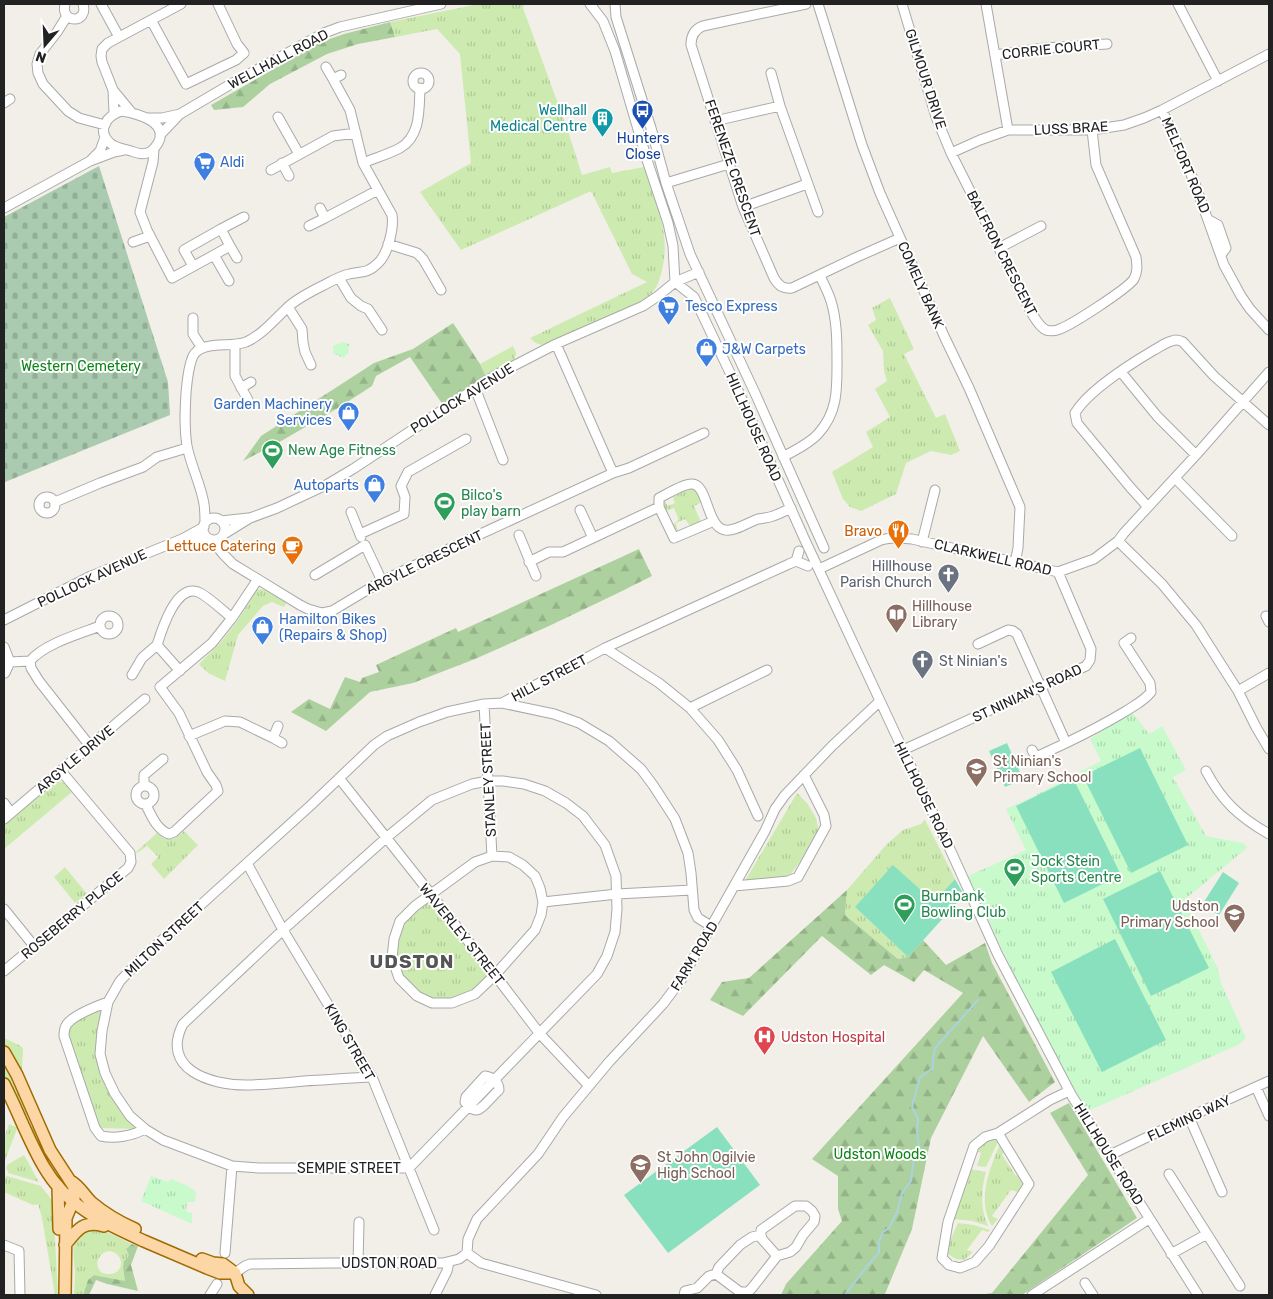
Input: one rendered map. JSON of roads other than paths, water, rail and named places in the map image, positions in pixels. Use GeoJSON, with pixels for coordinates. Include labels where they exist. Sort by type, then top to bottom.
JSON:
{"type":"FeatureCollection","features":[{"type":"Feature","properties":{"kind":"main road"},"geometry":{"type":"LineString","coordinates":[[4,1052],[17,1075],[50,1150],[74,1190],[75,1196],[66,1218],[65,1295]]}},
{"type":"Feature","properties":{"kind":"main road"},"geometry":{"type":"LineString","coordinates":[[4,1084],[45,1168],[73,1202],[96,1218],[123,1232],[220,1273],[235,1273]]}},
{"type":"Feature","properties":{"kind":"main road"},"geometry":{"type":"LineString","coordinates":[[70,1181],[104,1212],[129,1227],[204,1260],[223,1264],[235,1273],[239,1286],[248,1295]]}},
{"type":"Feature","properties":{"kind":"main road"},"geometry":{"type":"LineString","coordinates":[[58,1186],[60,1231],[65,1245]]}},
{"type":"Feature","properties":{"kind":"main road"},"geometry":{"type":"LineString","coordinates":[[73,1202],[90,1201]]}},
{"type":"Feature","properties":{"kind":"main road"},"geometry":{"type":"LineString","coordinates":[[65,1245],[78,1229],[88,1223],[95,1223],[123,1232]]}},
{"type":"Feature","properties":{"kind":"street"},"geometry":{"type":"LineString","coordinates":[[65,4],[64,10],[67,16],[73,19],[80,17],[84,12],[83,4]]}},
{"type":"Feature","properties":{"kind":"street"},"geometry":{"type":"LineString","coordinates":[[101,4],[119,37]]}},
{"type":"Feature","properties":{"kind":"street"},"geometry":{"type":"LineString","coordinates":[[132,113],[113,90],[102,62],[102,49],[108,43],[181,4]]}},
{"type":"Feature","properties":{"kind":"street"},"geometry":{"type":"LineString","coordinates":[[151,20],[186,84],[236,60],[244,53],[237,44],[218,4]]}},
{"type":"Feature","properties":{"kind":"street","name":"WELLHALL ROAD"},"geometry":{"type":"LineString","coordinates":[[193,266],[172,278],[140,212],[154,149],[160,140],[160,135],[180,114],[324,33],[358,22],[441,4]]}},
{"type":"Feature","properties":{"kind":"street","name":"HILLHOUSE ROAD"},"geometry":{"type":"LineString","coordinates":[[615,4],[616,17],[666,183],[690,254],[700,272],[824,548]]}},
{"type":"Feature","properties":{"kind":"street","name":"FERENEZE CRESCENT"},"geometry":{"type":"LineString","coordinates":[[806,4],[703,26],[691,38],[691,45],[743,207],[774,278],[781,287],[792,288],[900,238]]}},
{"type":"Feature","properties":{"kind":"street","name":"COMELY BANK"},"geometry":{"type":"LineString","coordinates":[[818,4],[862,145],[880,193],[969,388],[1020,507],[1018,548],[1015,563]]}},
{"type":"Feature","properties":{"kind":"street","name":"GILMOUR DRIVE"},"geometry":{"type":"LineString","coordinates":[[902,4],[936,117],[951,153]]}},
{"type":"Feature","properties":{"kind":"street"},"geometry":{"type":"LineString","coordinates":[[986,4],[1008,130]]}},
{"type":"Feature","properties":{"kind":"street"},"geometry":{"type":"LineString","coordinates":[[1178,4],[1218,81]]}},
{"type":"Feature","properties":{"kind":"street"},"geometry":{"type":"LineString","coordinates":[[594,6],[604,21],[615,51],[668,223],[673,246],[675,282],[700,272]]}},
{"type":"Feature","properties":{"kind":"street"},"geometry":{"type":"LineString","coordinates":[[67,16],[40,54],[37,64],[38,73],[43,84],[68,111],[79,118],[105,125]]}},
{"type":"Feature","properties":{"kind":"street","name":"CORRIE COURT"},"geometry":{"type":"LineString","coordinates":[[995,55],[1045,48],[1104,46]]}},
{"type":"Feature","properties":{"kind":"street","name":"LUSS BRAE"},"geometry":{"type":"LineString","coordinates":[[951,153],[1008,130],[1092,130],[1124,125],[1162,110],[1269,54]]}},
{"type":"Feature","properties":{"kind":"street"},"geometry":{"type":"LineString","coordinates":[[223,535],[218,540],[211,540],[204,532],[204,504],[187,448],[184,418],[186,387],[190,364],[194,354],[202,348],[235,345],[245,342],[278,318],[288,307],[320,286],[350,274],[364,272],[376,266],[382,259],[388,244],[393,222],[392,215],[363,162],[350,110],[337,77],[326,67]]}},
{"type":"Feature","properties":{"kind":"street"},"geometry":{"type":"LineString","coordinates":[[771,73],[780,106],[818,212]]}},
{"type":"Feature","properties":{"kind":"street"},"geometry":{"type":"LineString","coordinates":[[363,162],[400,148],[410,140],[417,120],[420,88]]}},
{"type":"Feature","properties":{"kind":"street"},"geometry":{"type":"LineString","coordinates":[[90,161],[100,151],[105,137],[104,131],[107,119],[114,113],[113,90]]}},
{"type":"Feature","properties":{"kind":"street"},"geometry":{"type":"LineString","coordinates":[[715,121],[780,106]]}},
{"type":"Feature","properties":{"kind":"street","name":"MELFORT ROAD"},"geometry":{"type":"LineString","coordinates":[[1162,110],[1194,181],[1224,266],[1240,296],[1269,330]]}},
{"type":"Feature","properties":{"kind":"street","name":"WELLHALL ROAD"},"geometry":{"type":"LineString","coordinates":[[114,113],[121,111],[148,118],[162,118],[180,114]]}},
{"type":"Feature","properties":{"kind":"street"},"geometry":{"type":"LineString","coordinates":[[278,116],[298,154]]}},
{"type":"Feature","properties":{"kind":"street"},"geometry":{"type":"LineString","coordinates":[[148,118],[155,123],[160,135]]}},
{"type":"Feature","properties":{"kind":"street","name":"BALFRON CRESCENT"},"geometry":{"type":"LineString","coordinates":[[951,153],[1038,324],[1046,330],[1057,330],[1078,320],[1125,288],[1133,280],[1138,270],[1136,257],[1096,166],[1092,130]]}},
{"type":"Feature","properties":{"kind":"street"},"geometry":{"type":"LineString","coordinates":[[271,170],[333,136],[356,133]]}},
{"type":"Feature","properties":{"kind":"street"},"geometry":{"type":"LineString","coordinates":[[105,137],[111,144],[142,154],[146,154],[154,149]]}},
{"type":"Feature","properties":{"kind":"street"},"geometry":{"type":"LineString","coordinates":[[4,208],[90,161],[114,152],[127,150]]}},
{"type":"Feature","properties":{"kind":"street"},"geometry":{"type":"LineString","coordinates":[[142,154],[146,164],[148,180]]}},
{"type":"Feature","properties":{"kind":"street"},"geometry":{"type":"LineString","coordinates":[[282,163],[289,176]]}},
{"type":"Feature","properties":{"kind":"street"},"geometry":{"type":"LineString","coordinates":[[666,183],[729,164]]}},
{"type":"Feature","properties":{"kind":"street"},"geometry":{"type":"LineString","coordinates":[[743,207],[807,184]]}},
{"type":"Feature","properties":{"kind":"street"},"geometry":{"type":"LineString","coordinates":[[309,226],[378,190]]}},
{"type":"Feature","properties":{"kind":"street"},"geometry":{"type":"LineString","coordinates":[[320,208],[325,218]]}},
{"type":"Feature","properties":{"kind":"street"},"geometry":{"type":"LineString","coordinates":[[230,246],[193,266],[184,250],[244,217]]}},
{"type":"Feature","properties":{"kind":"street"},"geometry":{"type":"LineString","coordinates":[[999,248],[1042,226]]}},
{"type":"Feature","properties":{"kind":"street"},"geometry":{"type":"LineString","coordinates":[[221,229],[237,258]]}},
{"type":"Feature","properties":{"kind":"street"},"geometry":{"type":"LineString","coordinates":[[133,242],[150,236]]}},
{"type":"Feature","properties":{"kind":"street"},"geometry":{"type":"LineString","coordinates":[[388,244],[417,253],[424,260],[441,290]]}},
{"type":"Feature","properties":{"kind":"street"},"geometry":{"type":"LineString","coordinates":[[214,255],[229,281]]}},
{"type":"Feature","properties":{"kind":"street"},"geometry":{"type":"LineString","coordinates":[[783,457],[812,440],[818,434],[827,422],[836,397],[838,383],[838,336],[830,300],[820,276]]}},
{"type":"Feature","properties":{"kind":"street"},"geometry":{"type":"LineString","coordinates":[[340,278],[351,298],[368,309],[382,330]]}},
{"type":"Feature","properties":{"kind":"street"},"geometry":{"type":"LineString","coordinates":[[426,285],[435,281]]}},
{"type":"Feature","properties":{"kind":"street","name":"HILLHOUSE ROAD"},"geometry":{"type":"LineString","coordinates":[[675,282],[694,297],[998,955],[1070,1091],[1198,1295]]}},
{"type":"Feature","properties":{"kind":"street","name":"POLLOCK AVENUE"},"geometry":{"type":"LineString","coordinates":[[223,535],[250,518],[277,508],[326,485],[475,388],[516,364],[642,306],[675,282]]}},
{"type":"Feature","properties":{"kind":"street"},"geometry":{"type":"LineString","coordinates":[[288,307],[302,329],[303,342],[310,350],[311,365]]}},
{"type":"Feature","properties":{"kind":"street"},"geometry":{"type":"LineString","coordinates":[[193,318],[193,334],[202,348]]}},
{"type":"Feature","properties":{"kind":"street"},"geometry":{"type":"LineString","coordinates":[[366,324],[376,320]]}},
{"type":"Feature","properties":{"kind":"street"},"geometry":{"type":"LineString","coordinates":[[1148,507],[1077,423],[1075,413],[1080,405],[1106,383],[1145,355],[1169,341],[1177,339],[1183,342],[1214,376],[1269,424]]}},
{"type":"Feature","properties":{"kind":"street"},"geometry":{"type":"LineString","coordinates":[[556,344],[613,473]]}},
{"type":"Feature","properties":{"kind":"street"},"geometry":{"type":"LineString","coordinates":[[235,345],[235,376],[248,400]]}},
{"type":"Feature","properties":{"kind":"street"},"geometry":{"type":"LineString","coordinates":[[1122,372],[1156,416],[1196,455]]}},
{"type":"Feature","properties":{"kind":"street","name":"CLARKWELL ROAD"},"geometry":{"type":"LineString","coordinates":[[819,569],[870,545],[898,537],[1058,572],[1094,559],[1118,542],[1269,372]]}},
{"type":"Feature","properties":{"kind":"street"},"geometry":{"type":"LineString","coordinates":[[241,388],[251,382]]}},
{"type":"Feature","properties":{"kind":"street"},"geometry":{"type":"LineString","coordinates":[[475,388],[503,460]]}},
{"type":"Feature","properties":{"kind":"street","name":"ARGYLE CRESCENT"},"geometry":{"type":"LineString","coordinates":[[211,540],[233,564],[300,605],[322,613],[332,611],[382,581],[613,473],[629,468],[704,433]]}},
{"type":"Feature","properties":{"kind":"street"},"geometry":{"type":"LineString","coordinates":[[360,534],[404,514],[404,497],[401,486],[408,472],[466,439]]}},
{"type":"Feature","properties":{"kind":"street"},"geometry":{"type":"LineString","coordinates":[[55,502],[143,467],[157,457],[187,448]]}},
{"type":"Feature","properties":{"kind":"street"},"geometry":{"type":"LineString","coordinates":[[1175,478],[1232,536]]}},
{"type":"Feature","properties":{"kind":"street"},"geometry":{"type":"LineString","coordinates":[[714,521],[674,538],[659,507],[659,498],[689,484],[698,486],[714,521],[719,528],[724,530],[730,530],[758,519],[774,516],[791,508]]}},
{"type":"Feature","properties":{"kind":"street"},"geometry":{"type":"LineString","coordinates":[[922,542],[935,490]]}},
{"type":"Feature","properties":{"kind":"street"},"geometry":{"type":"LineString","coordinates":[[204,504],[217,520],[224,524],[223,554]]}},
{"type":"Feature","properties":{"kind":"street"},"geometry":{"type":"LineString","coordinates":[[529,562],[549,552],[563,552],[659,507]]}},
{"type":"Feature","properties":{"kind":"street"},"geometry":{"type":"LineString","coordinates":[[580,510],[593,538]]}},
{"type":"Feature","properties":{"kind":"street"},"geometry":{"type":"LineString","coordinates":[[351,512],[382,581]]}},
{"type":"Feature","properties":{"kind":"street","name":"POLLOCK AVENUE"},"geometry":{"type":"LineString","coordinates":[[217,520],[250,518]]}},
{"type":"Feature","properties":{"kind":"street"},"geometry":{"type":"LineString","coordinates":[[204,525],[208,521],[217,520]]}},
{"type":"Feature","properties":{"kind":"street","name":"POLLOCK AVENUE"},"geometry":{"type":"LineString","coordinates":[[4,620],[92,576],[182,539],[204,525]]}},
{"type":"Feature","properties":{"kind":"street"},"geometry":{"type":"LineString","coordinates":[[519,536],[536,576]]}},
{"type":"Feature","properties":{"kind":"street","name":"POLLOCK AVENUE"},"geometry":{"type":"LineString","coordinates":[[182,539],[211,540]]}},
{"type":"Feature","properties":{"kind":"street"},"geometry":{"type":"LineString","coordinates":[[1118,542],[1162,584],[1196,625],[1238,691],[1269,749]]}},
{"type":"Feature","properties":{"kind":"street"},"geometry":{"type":"LineString","coordinates":[[315,575],[365,545]]}},
{"type":"Feature","properties":{"kind":"street"},"geometry":{"type":"LineString","coordinates":[[800,550],[796,561],[808,566]]}},
{"type":"Feature","properties":{"kind":"street","name":"HILL STREET"},"geometry":{"type":"LineString","coordinates":[[247,863],[374,745],[387,736],[447,712],[484,704],[502,703],[606,648],[796,561]]}},
{"type":"Feature","properties":{"kind":"street","name":"ST NINIAN'S ROAD"},"geometry":{"type":"LineString","coordinates":[[903,750],[1086,666],[1090,660],[1091,649],[1058,572]]}},
{"type":"Feature","properties":{"kind":"street"},"geometry":{"type":"LineString","coordinates":[[163,759],[144,775],[144,786],[151,789],[154,794],[151,802],[146,804],[154,820],[163,831],[169,834],[174,832],[218,791],[179,713],[160,687],[212,643],[232,618],[258,579]]}},
{"type":"Feature","properties":{"kind":"street"},"geometry":{"type":"LineString","coordinates":[[132,675],[142,658],[157,645],[168,615],[183,594],[190,591],[199,592],[232,618]]}},
{"type":"Feature","properties":{"kind":"street"},"geometry":{"type":"LineString","coordinates":[[10,662],[30,661],[35,655],[50,646],[100,626]]}},
{"type":"Feature","properties":{"kind":"street"},"geometry":{"type":"LineString","coordinates":[[978,644],[1008,630],[1017,634],[1066,743]]}},
{"type":"Feature","properties":{"kind":"street"},"geometry":{"type":"LineString","coordinates":[[1032,750],[1036,757],[1097,728],[1145,699],[1151,692],[1150,683],[1124,643],[1131,638]]}},
{"type":"Feature","properties":{"kind":"street"},"geometry":{"type":"LineString","coordinates":[[157,645],[180,671]]}},
{"type":"Feature","properties":{"kind":"street"},"geometry":{"type":"LineString","coordinates":[[4,648],[10,662],[5,673]]}},
{"type":"Feature","properties":{"kind":"street"},"geometry":{"type":"LineString","coordinates":[[606,648],[659,683],[690,708],[718,740],[737,770],[758,816]]}},
{"type":"Feature","properties":{"kind":"street"},"geometry":{"type":"LineString","coordinates":[[30,661],[31,668],[38,681],[90,746]]}},
{"type":"Feature","properties":{"kind":"street"},"geometry":{"type":"LineString","coordinates":[[690,708],[767,670]]}},
{"type":"Feature","properties":{"kind":"street"},"geometry":{"type":"LineString","coordinates":[[1238,691],[1269,673]]}},
{"type":"Feature","properties":{"kind":"street","name":"ARGYLE DRIVE"},"geometry":{"type":"LineString","coordinates":[[4,819],[145,699]]}},
{"type":"Feature","properties":{"kind":"street","name":"FARM ROAD"},"geometry":{"type":"LineString","coordinates":[[467,1253],[468,1239],[477,1219],[538,1154],[563,1117],[609,1062],[663,1004],[681,980],[765,831],[775,809],[785,795],[880,701]]}},
{"type":"Feature","properties":{"kind":"street"},"geometry":{"type":"LineString","coordinates":[[502,703],[554,714],[579,724],[609,741],[641,769],[654,785],[675,819],[688,853],[694,910],[698,918],[711,926]]}},
{"type":"Feature","properties":{"kind":"street","name":"STANLEY STREET"},"geometry":{"type":"LineString","coordinates":[[484,704],[492,856]]}},
{"type":"Feature","properties":{"kind":"street"},"geometry":{"type":"LineString","coordinates":[[189,736],[225,721],[240,722],[282,742]]}},
{"type":"Feature","properties":{"kind":"street"},"geometry":{"type":"LineString","coordinates":[[272,738],[278,726]]}},
{"type":"Feature","properties":{"kind":"street"},"geometry":{"type":"LineString","coordinates":[[1206,771],[1232,808],[1269,834]]}},
{"type":"Feature","properties":{"kind":"street","name":"ROSEBERRY PLACE"},"geometry":{"type":"LineString","coordinates":[[4,971],[128,868],[131,862],[130,853],[61,772]]}},
{"type":"Feature","properties":{"kind":"street"},"geometry":{"type":"LineString","coordinates":[[734,886],[788,881],[798,877],[826,826],[824,815],[804,775]]}},
{"type":"Feature","properties":{"kind":"street","name":"WAVERLEY STREET"},"geometry":{"type":"LineString","coordinates":[[339,778],[540,1034],[590,1086]]}},
{"type":"Feature","properties":{"kind":"street","name":"SEMPIE STREET"},"geometry":{"type":"LineString","coordinates":[[232,1166],[259,1168],[410,1168],[597,974],[615,932],[618,894],[616,876],[605,845],[583,816],[566,803],[545,791],[524,784],[503,781],[472,784],[432,800],[386,838],[283,930],[183,1024],[178,1034],[178,1054],[183,1064],[192,1072],[218,1082],[246,1085],[372,1077]]}},
{"type":"Feature","properties":{"kind":"street"},"geometry":{"type":"LineString","coordinates":[[4,803],[11,813]]}},
{"type":"Feature","properties":{"kind":"street"},"geometry":{"type":"LineString","coordinates":[[492,856],[509,857],[523,865],[535,876],[543,902],[542,916],[535,930],[495,975],[474,994],[452,1003],[432,1003],[417,996],[399,978],[392,958],[394,939],[400,921],[430,894],[475,862],[492,856]]}},
{"type":"Feature","properties":{"kind":"street","name":"KING STREET"},"geometry":{"type":"LineString","coordinates":[[247,863],[283,930],[372,1077],[434,1230]]}},
{"type":"Feature","properties":{"kind":"street","name":"MILTON STREET"},"geometry":{"type":"LineString","coordinates":[[232,1166],[163,1140],[145,1129],[130,1116],[119,1101],[105,1073],[100,1054],[102,1030],[108,1002],[120,981],[141,959],[247,863]]}},
{"type":"Feature","properties":{"kind":"street"},"geometry":{"type":"LineString","coordinates":[[543,902],[618,894],[692,890]]}},
{"type":"Feature","properties":{"kind":"street"},"geometry":{"type":"LineString","coordinates":[[4,909],[34,946]]}},
{"type":"Feature","properties":{"kind":"street"},"geometry":{"type":"LineString","coordinates":[[108,1002],[88,1010],[68,1023],[64,1029],[64,1036],[95,1128],[101,1136],[117,1137],[138,1133],[145,1129]]}},
{"type":"Feature","properties":{"kind":"street","name":"FLEMING WAY"},"geometry":{"type":"LineString","coordinates":[[1110,1155],[1189,1117],[1269,1082]]}},
{"type":"Feature","properties":{"kind":"street"},"geometry":{"type":"LineString","coordinates":[[1256,1088],[1269,1116]]}},
{"type":"Feature","properties":{"kind":"street"},"geometry":{"type":"LineString","coordinates":[[998,1133],[1029,1184],[989,1246],[975,1262],[960,1268],[948,1265],[942,1258],[948,1222],[974,1146],[984,1137],[998,1133],[1050,1100],[1070,1091]]}},
{"type":"Feature","properties":{"kind":"street"},"geometry":{"type":"LineString","coordinates":[[1189,1117],[1222,1192]]}},
{"type":"Feature","properties":{"kind":"street"},"geometry":{"type":"LineString","coordinates":[[225,1253],[232,1166]]}},
{"type":"Feature","properties":{"kind":"street"},"geometry":{"type":"LineString","coordinates":[[1169,1174],[1240,1286]]}},
{"type":"Feature","properties":{"kind":"street"},"geometry":{"type":"LineString","coordinates":[[716,1274],[740,1292],[748,1292],[777,1256],[790,1252],[796,1247],[814,1222],[815,1216],[806,1206],[795,1206],[761,1230],[760,1235],[762,1239],[777,1256]]}},
{"type":"Feature","properties":{"kind":"street"},"geometry":{"type":"LineString","coordinates":[[1032,1295],[1149,1219]]}},
{"type":"Feature","properties":{"kind":"street"},"geometry":{"type":"LineString","coordinates":[[358,1264],[359,1222]]}},
{"type":"Feature","properties":{"kind":"street"},"geometry":{"type":"LineString","coordinates":[[1171,1254],[1207,1234]]}},
{"type":"Feature","properties":{"kind":"street"},"geometry":{"type":"LineString","coordinates":[[716,1274],[718,1267],[740,1244],[760,1235]]}},
{"type":"Feature","properties":{"kind":"street"},"geometry":{"type":"LineString","coordinates":[[4,1245],[19,1251],[20,1295]]}},
{"type":"Feature","properties":{"kind":"street"},"geometry":{"type":"LineString","coordinates":[[467,1253],[481,1263],[596,1295]]}},
{"type":"Feature","properties":{"kind":"street","name":"UDSTON ROAD"},"geometry":{"type":"LineString","coordinates":[[235,1273],[250,1264],[443,1263],[459,1259],[467,1253]]}},
{"type":"Feature","properties":{"kind":"street"},"geometry":{"type":"LineString","coordinates":[[435,1295],[447,1271],[449,1262]]}},
{"type":"Feature","properties":{"kind":"street"},"geometry":{"type":"LineString","coordinates":[[684,1295],[685,1291],[697,1288],[709,1276],[716,1274]]}},
{"type":"Feature","properties":{"kind":"street"},"geometry":{"type":"LineString","coordinates":[[1085,1283],[1093,1295]]}},
{"type":"Feature","properties":{"kind":"street"},"geometry":{"type":"LineString","coordinates":[[210,1295],[217,1284]]}},
{"type":"Feature","properties":{"kind":"waterway"},"geometry":{"type":"LineString","coordinates":[[845,1295],[879,1253],[879,1242],[883,1232],[889,1228],[897,1212],[902,1193],[911,1181],[913,1164],[919,1148],[918,1119],[912,1107],[920,1077],[933,1068],[935,1048],[978,1000]]}},
{"type":"Feature","properties":{"kind":"place","name":"Hunters Close"},"geometry":{"type":"Point","coordinates":[643,129]}},
{"type":"Feature","properties":{"kind":"place","name":"Wellhall Medical Centre"},"geometry":{"type":"Point","coordinates":[603,137]}},
{"type":"Feature","properties":{"kind":"place","name":"Aldi"},"geometry":{"type":"Point","coordinates":[204,181]}},
{"type":"Feature","properties":{"kind":"place","name":"Tesco Express"},"geometry":{"type":"Point","coordinates":[669,325]}},
{"type":"Feature","properties":{"kind":"place","name":"J&W Carpets"},"geometry":{"type":"Point","coordinates":[706,368]}},
{"type":"Feature","properties":{"kind":"place","name":"Garden Machinery Services"},"geometry":{"type":"Point","coordinates":[348,431]}},
{"type":"Feature","properties":{"kind":"place","name":"New Age Fitness"},"geometry":{"type":"Point","coordinates":[272,469]}},
{"type":"Feature","properties":{"kind":"place","name":"Autoparts"},"geometry":{"type":"Point","coordinates":[375,504]}},
{"type":"Feature","properties":{"kind":"place","name":"Bilco's play barn"},"geometry":{"type":"Point","coordinates":[445,522]}},
{"type":"Feature","properties":{"kind":"place","name":"Bravo"},"geometry":{"type":"Point","coordinates":[898,550]}},
{"type":"Feature","properties":{"kind":"place","name":"Lettuce Catering"},"geometry":{"type":"Point","coordinates":[292,565]}},
{"type":"Feature","properties":{"kind":"place","name":"Hillhouse Parish Church"},"geometry":{"type":"Point","coordinates":[948,593]}},
{"type":"Feature","properties":{"kind":"place","name":"Hillhouse Library"},"geometry":{"type":"Point","coordinates":[896,633]}},
{"type":"Feature","properties":{"kind":"place","name":"Hamilton Bikes (Repairs & Shop)"},"geometry":{"type":"Point","coordinates":[263,646]}},
{"type":"Feature","properties":{"kind":"place","name":"St Ninian's"},"geometry":{"type":"Point","coordinates":[923,680]}},
{"type":"Feature","properties":{"kind":"place","name":"St Ninian's Primary School"},"geometry":{"type":"Point","coordinates":[977,788]}},
{"type":"Feature","properties":{"kind":"place","name":"Jock Stein Sports Centre"},"geometry":{"type":"Point","coordinates":[1015,888]}},
{"type":"Feature","properties":{"kind":"place","name":"Burnbank Bowling Club"},"geometry":{"type":"Point","coordinates":[905,923]}},
{"type":"Feature","properties":{"kind":"place","name":"Udston Primary School"},"geometry":{"type":"Point","coordinates":[1235,933]}},
{"type":"Feature","properties":{"kind":"place","name":"Udston Hospital"},"geometry":{"type":"Point","coordinates":[765,1056]}},
{"type":"Feature","properties":{"kind":"place","name":"St John Ogilvie High School"},"geometry":{"type":"Point","coordinates":[641,1184]}},
{"type":"Feature","properties":{"kind":"district","name":"UDSTON"},"geometry":{"type":"Point","coordinates":[412,961]}},
{"type":"Feature","properties":{"kind":"park label","name":"Western Cemetery"},"geometry":{"type":"Point","coordinates":[81,366]}},
{"type":"Feature","properties":{"kind":"park label","name":"Udston Woods"},"geometry":{"type":"Point","coordinates":[880,1154]}}]}
